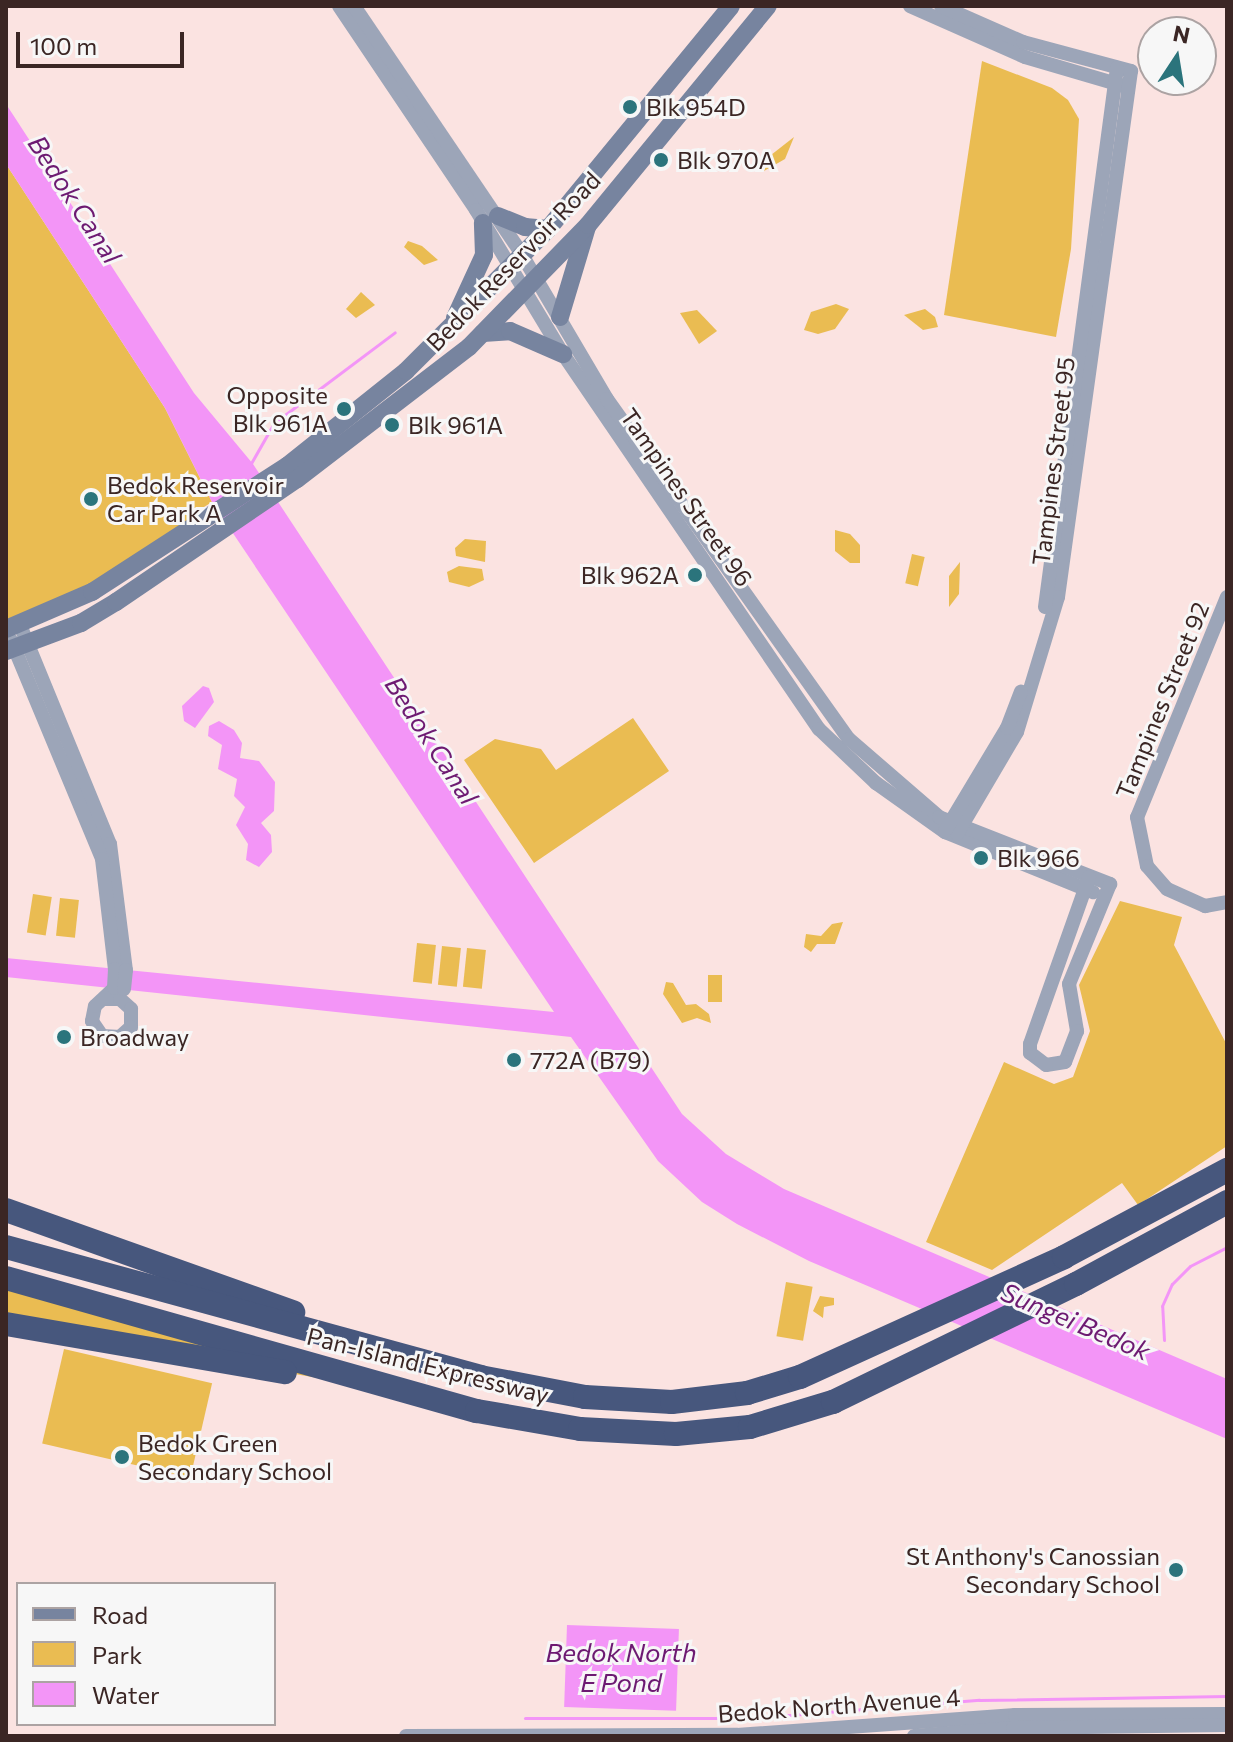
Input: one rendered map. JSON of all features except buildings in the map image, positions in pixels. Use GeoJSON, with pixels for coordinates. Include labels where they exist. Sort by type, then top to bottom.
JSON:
{"type":"FeatureCollection","features":[{"type":"Feature","properties":{"kind":"highway","name":"Pan-Island Expressway"},"geometry":{"type":"LineString","coordinates":[[6,1247],[480,1377],[607,1399],[717,1398],[800,1377],[922,1324],[1064,1257],[1227,1170]]}},
{"type":"Feature","properties":{"kind":"highway","name":"Pan-Island Expressway"},"geometry":{"type":"LineString","coordinates":[[6,1278],[343,1376],[537,1423],[676,1434],[750,1427],[805,1413],[955,1345],[1227,1202]]}},
{"type":"Feature","properties":{"kind":"highway"},"geometry":{"type":"LineString","coordinates":[[6,1210],[480,1377]]}},
{"type":"Feature","properties":{"kind":"highway"},"geometry":{"type":"LineString","coordinates":[[6,1324],[318,1378],[343,1376]]}},
{"type":"Feature","properties":{"kind":"main road","name":"Bedok Reservoir Road"},"geometry":{"type":"LineString","coordinates":[[11,628],[92,592],[194,525],[292,472],[406,371],[517,262],[548,229],[731,6]]}},
{"type":"Feature","properties":{"kind":"main road","name":"Bedok Reservoir Road"},"geometry":{"type":"LineString","coordinates":[[16,648],[81,623],[205,541],[292,472],[483,333],[588,225],[768,6]]}},
{"type":"Feature","properties":{"kind":"main road"},"geometry":{"type":"LineString","coordinates":[[451,327],[484,255],[490,220],[548,229]]}},
{"type":"Feature","properties":{"kind":"main road"},"geometry":{"type":"LineString","coordinates":[[560,317],[588,225]]}},
{"type":"Feature","properties":{"kind":"main road"},"geometry":{"type":"LineString","coordinates":[[483,333],[510,331],[563,354]]}},
{"type":"Feature","properties":{"kind":"street","name":"Tampines Street 96"},"geometry":{"type":"LineString","coordinates":[[339,6],[490,220]]}},
{"type":"Feature","properties":{"kind":"street","name":"Tampines Street 96"},"geometry":{"type":"LineString","coordinates":[[354,6],[517,262],[563,354],[819,729],[876,783],[953,830],[1107,890],[1069,984],[1077,1031],[1065,1062],[1046,1065],[1030,1053],[1030,1044],[1086,883]]}},
{"type":"Feature","properties":{"kind":"street"},"geometry":{"type":"LineString","coordinates":[[910,6],[1025,57],[1121,85]]}},
{"type":"Feature","properties":{"kind":"street","name":"Tampines Street 95"},"geometry":{"type":"LineString","coordinates":[[941,6],[1023,42],[1124,70],[1058,597],[1017,732],[953,830]]}},
{"type":"Feature","properties":{"kind":"street","name":"Tampines Street 96"},"geometry":{"type":"LineString","coordinates":[[529,283],[560,317],[607,399],[820,705],[876,766],[953,830]]}},
{"type":"Feature","properties":{"kind":"street","name":"Tampines Street 92"},"geometry":{"type":"LineString","coordinates":[[1227,597],[1137,817],[1147,866],[1167,889],[1205,906],[1227,902]]}},
{"type":"Feature","properties":{"kind":"street"},"geometry":{"type":"LineString","coordinates":[[11,628],[16,648],[102,859],[121,969],[114,992],[95,1006],[92,1021],[107,1038],[129,1030],[129,1006],[114,992]]}},
{"type":"Feature","properties":{"kind":"street"},"geometry":{"type":"LineString","coordinates":[[114,992],[129,1006]]}},
{"type":"Feature","properties":{"kind":"street","name":"Bedok North Avenue 4"},"geometry":{"type":"LineString","coordinates":[[406,1736],[737,1736],[1015,1715],[1227,1714]]}},
{"type":"Feature","properties":{"kind":"street","name":"Bedok North Avenue 4"},"geometry":{"type":"LineString","coordinates":[[914,1736],[1013,1728],[1227,1725]]}},
{"type":"Feature","properties":{"kind":"green space"},"geometry":{"type":"Polygon","coordinates":[[[982,61],[1052,88],[1068,100],[1079,119],[1071,249],[1056,337],[944,315],[982,61]]]}},
{"type":"Feature","properties":{"kind":"green space"},"geometry":{"type":"Polygon","coordinates":[[[794,137],[785,159],[764,171],[771,155],[794,137]]]}},
{"type":"Feature","properties":{"kind":"green space"},"geometry":{"type":"Polygon","coordinates":[[[6,164],[165,408],[212,502],[188,517],[192,523],[90,589],[6,624],[6,164]]]}},
{"type":"Feature","properties":{"kind":"green space"},"geometry":{"type":"Polygon","coordinates":[[[408,241],[422,246],[438,260],[424,265],[404,247],[408,241]]]}},
{"type":"Feature","properties":{"kind":"green space"},"geometry":{"type":"Polygon","coordinates":[[[361,292],[375,305],[356,318],[346,309],[361,292]]]}},
{"type":"Feature","properties":{"kind":"green space"},"geometry":{"type":"Polygon","coordinates":[[[836,304],[849,309],[835,329],[818,334],[804,330],[811,312],[836,304]]]}},
{"type":"Feature","properties":{"kind":"green space"},"geometry":{"type":"Polygon","coordinates":[[[925,309],[935,317],[938,327],[923,330],[904,315],[925,309]]]}},
{"type":"Feature","properties":{"kind":"green space"},"geometry":{"type":"Polygon","coordinates":[[[697,310],[717,331],[699,344],[680,313],[697,310]]]}},
{"type":"Feature","properties":{"kind":"green space"},"geometry":{"type":"Polygon","coordinates":[[[835,530],[850,534],[860,545],[860,563],[850,563],[835,551],[835,530]]]}},
{"type":"Feature","properties":{"kind":"green space"},"geometry":{"type":"Polygon","coordinates":[[[465,539],[486,541],[485,562],[456,556],[455,548],[465,539]]]}},
{"type":"Feature","properties":{"kind":"green space"},"geometry":{"type":"Polygon","coordinates":[[[912,554],[925,557],[918,586],[905,583],[912,554]]]}},
{"type":"Feature","properties":{"kind":"green space"},"geometry":{"type":"Polygon","coordinates":[[[960,562],[959,594],[949,607],[949,576],[960,562]]]}},
{"type":"Feature","properties":{"kind":"green space"},"geometry":{"type":"Polygon","coordinates":[[[459,566],[482,569],[484,580],[469,587],[449,582],[447,572],[459,566]]]}},
{"type":"Feature","properties":{"kind":"green space"},"geometry":{"type":"Polygon","coordinates":[[[633,718],[669,771],[534,863],[464,760],[495,739],[541,749],[556,770],[633,718]]]}},
{"type":"Feature","properties":{"kind":"green space"},"geometry":{"type":"Polygon","coordinates":[[[33,894],[52,897],[46,935],[27,933],[33,894]]]}},
{"type":"Feature","properties":{"kind":"green space"},"geometry":{"type":"Polygon","coordinates":[[[60,898],[79,900],[75,938],[56,936],[60,898]]]}},
{"type":"Feature","properties":{"kind":"green space"},"geometry":{"type":"Polygon","coordinates":[[[1120,901],[1182,917],[1174,945],[1227,1045],[1227,1146],[1138,1205],[1122,1183],[992,1270],[926,1242],[1004,1062],[1054,1084],[1073,1077],[1090,1031],[1079,985],[1120,901]]]}},
{"type":"Feature","properties":{"kind":"green space"},"geometry":{"type":"Polygon","coordinates":[[[843,922],[835,944],[817,944],[811,952],[804,947],[806,934],[821,936],[832,924],[843,922]]]}},
{"type":"Feature","properties":{"kind":"green space"},"geometry":{"type":"Polygon","coordinates":[[[417,943],[436,945],[432,984],[413,982],[417,943]]]}},
{"type":"Feature","properties":{"kind":"green space"},"geometry":{"type":"Polygon","coordinates":[[[442,946],[461,948],[457,987],[438,985],[442,946]]]}},
{"type":"Feature","properties":{"kind":"green space"},"geometry":{"type":"Polygon","coordinates":[[[467,948],[486,950],[482,989],[463,987],[467,948]]]}},
{"type":"Feature","properties":{"kind":"green space"},"geometry":{"type":"Polygon","coordinates":[[[708,975],[722,975],[722,1002],[708,1002],[708,975]]]}},
{"type":"Feature","properties":{"kind":"green space"},"geometry":{"type":"Polygon","coordinates":[[[666,982],[673,983],[686,1005],[696,1004],[709,1014],[711,1023],[697,1018],[682,1023],[663,994],[666,982]]]}},
{"type":"Feature","properties":{"kind":"green space"},"geometry":{"type":"Polygon","coordinates":[[[6,1279],[318,1378],[6,1324],[6,1279]]]}},
{"type":"Feature","properties":{"kind":"green space"},"geometry":{"type":"Polygon","coordinates":[[[786,1282],[813,1287],[803,1341],[776,1336],[786,1282]]]}},
{"type":"Feature","properties":{"kind":"green space"},"geometry":{"type":"Polygon","coordinates":[[[820,1296],[834,1298],[834,1305],[824,1307],[823,1318],[813,1311],[820,1296]]]}},
{"type":"Feature","properties":{"kind":"green space"},"geometry":{"type":"Polygon","coordinates":[[[64,1349],[212,1383],[190,1478],[42,1444],[64,1349]]]}},
{"type":"Feature","properties":{"kind":"water"},"geometry":{"type":"Polygon","coordinates":[[[6,104],[194,393],[253,464],[682,1114],[726,1154],[784,1189],[1227,1379],[1227,1439],[809,1261],[737,1224],[702,1202],[658,1161],[571,1037],[6,977],[6,958],[554,1012],[212,502],[165,408],[6,164],[6,104]]]}},
{"type":"Feature","properties":{"kind":"water"},"geometry":{"type":"Polygon","coordinates":[[[203,686],[209,688],[214,702],[195,728],[184,721],[182,706],[203,686]]]}},
{"type":"Feature","properties":{"kind":"water"},"geometry":{"type":"Polygon","coordinates":[[[219,721],[234,730],[242,743],[240,758],[259,761],[275,782],[274,811],[261,823],[271,835],[272,852],[259,867],[246,860],[248,844],[236,825],[245,807],[234,796],[237,779],[218,769],[222,745],[208,736],[209,726],[219,721]]]}},
{"type":"Feature","properties":{"kind":"water","name":"Bedok North E Pond"},"geometry":{"type":"Polygon","coordinates":[[[567,1625],[679,1629],[676,1711],[564,1707],[567,1625]]]}},
{"type":"Feature","properties":{"kind":"waterway"},"geometry":{"type":"LineString","coordinates":[[250,465],[274,423],[395,332]]}},
{"type":"Feature","properties":{"kind":"waterway","name":"Sungei Bedok"},"geometry":{"type":"LineString","coordinates":[[1164,1340],[1162,1306],[1172,1284],[1190,1266],[1227,1247]]}},
{"type":"Feature","properties":{"kind":"waterway"},"geometry":{"type":"LineString","coordinates":[[525,1718],[753,1718],[979,1700],[1227,1696]]}},
{"type":"Feature","properties":{"kind":"place","name":"Blk 954D"},"geometry":{"type":"Point","coordinates":[630,107]}},
{"type":"Feature","properties":{"kind":"place","name":"Blk 970A"},"geometry":{"type":"Point","coordinates":[661,160]}},
{"type":"Feature","properties":{"kind":"place","name":"Opposite Blk 961A"},"geometry":{"type":"Point","coordinates":[344,409]}},
{"type":"Feature","properties":{"kind":"place","name":"Blk 961A"},"geometry":{"type":"Point","coordinates":[392,425]}},
{"type":"Feature","properties":{"kind":"place","name":"Bedok Reservoir Car Park A"},"geometry":{"type":"Point","coordinates":[91,499]}},
{"type":"Feature","properties":{"kind":"place","name":"Blk 962A"},"geometry":{"type":"Point","coordinates":[695,575]}},
{"type":"Feature","properties":{"kind":"place","name":"Blk 966"},"geometry":{"type":"Point","coordinates":[981,858]}},
{"type":"Feature","properties":{"kind":"place","name":"Broadway"},"geometry":{"type":"Point","coordinates":[64,1037]}},
{"type":"Feature","properties":{"kind":"place","name":"772A (B79)"},"geometry":{"type":"Point","coordinates":[514,1060]}},
{"type":"Feature","properties":{"kind":"place","name":"Bedok Green Secondary School"},"geometry":{"type":"Point","coordinates":[122,1457]}},
{"type":"Feature","properties":{"kind":"place","name":"St Anthony's Canossian Secondary School"},"geometry":{"type":"Point","coordinates":[1176,1570]}},
{"type":"Feature","properties":{"kind":"water label","name":"Bedok Canal"},"geometry":{"type":"Point","coordinates":[75,199]}},
{"type":"Feature","properties":{"kind":"water label","name":"Bedok Canal"},"geometry":{"type":"Point","coordinates":[432,740]}}]}
